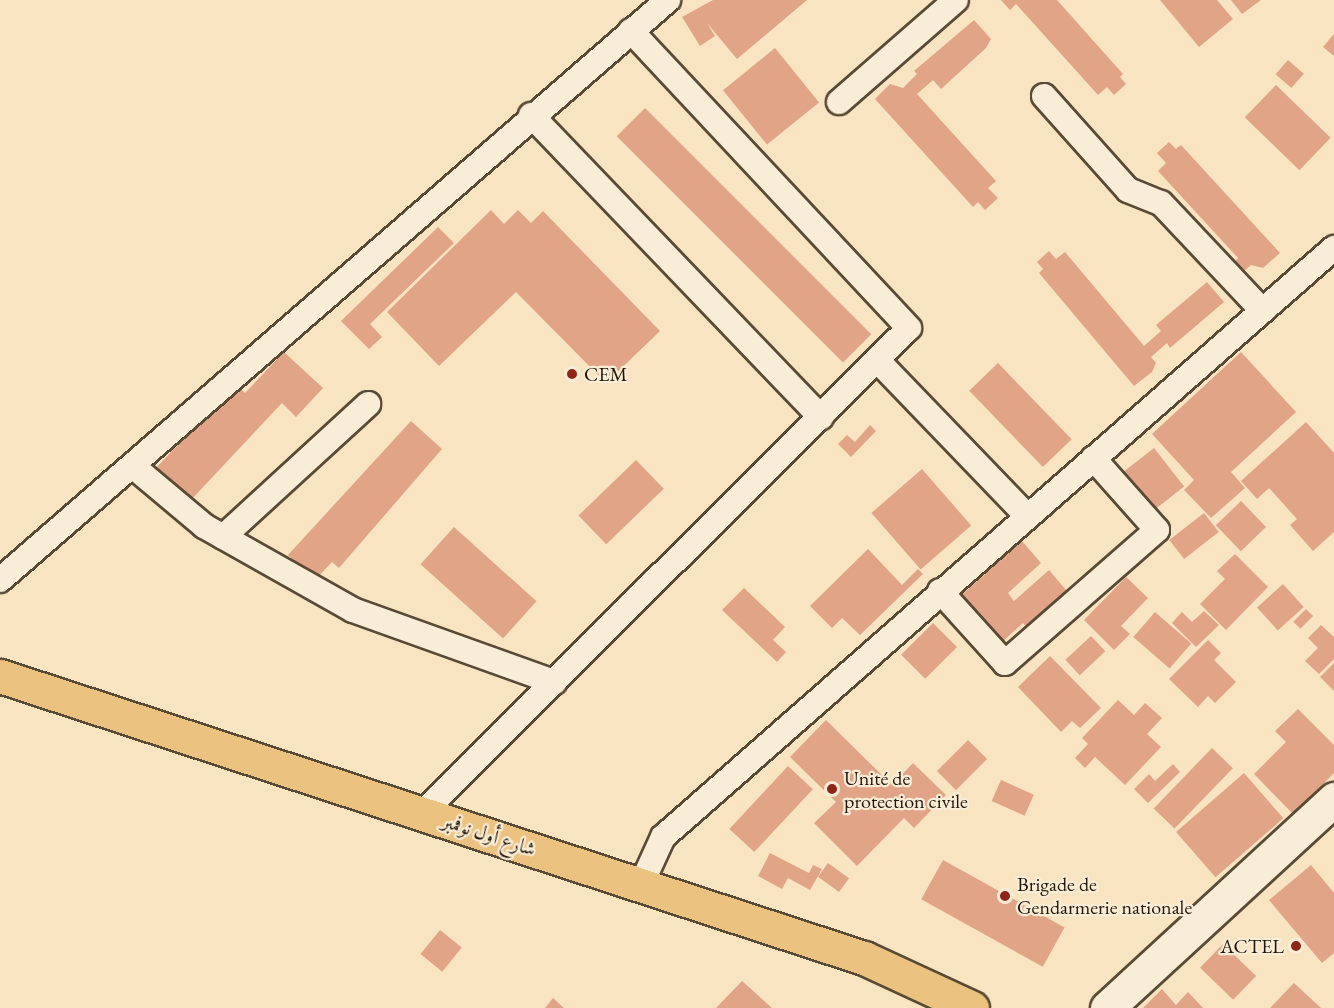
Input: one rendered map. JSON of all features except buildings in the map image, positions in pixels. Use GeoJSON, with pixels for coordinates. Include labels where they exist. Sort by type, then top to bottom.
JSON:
{"type":"FeatureCollection","features":[{"type":"Feature","properties":{"kind":"main road","name":"شارع أول نوفمبر"},"geometry":{"type":"LineString","coordinates":[[0,676],[864,958],[972,1008]]}},
{"type":"Feature","properties":{"kind":"street"},"geometry":{"type":"LineString","coordinates":[[0,580],[135,468],[531,115],[668,0]]}},
{"type":"Feature","properties":{"kind":"street"},"geometry":{"type":"LineString","coordinates":[[839,102],[956,0]]}},
{"type":"Feature","properties":{"kind":"street"},"geometry":{"type":"LineString","coordinates":[[422,813],[909,328],[631,31]]}},
{"type":"Feature","properties":{"kind":"street"},"geometry":{"type":"LineString","coordinates":[[1044,96],[1128,190],[1161,203],[1262,310]]}},
{"type":"Feature","properties":{"kind":"street"},"geometry":{"type":"LineString","coordinates":[[531,115],[821,417]]}},
{"type":"Feature","properties":{"kind":"street"},"geometry":{"type":"LineString","coordinates":[[640,885],[663,837],[1026,515],[1334,248]]}},
{"type":"Feature","properties":{"kind":"street"},"geometry":{"type":"LineString","coordinates":[[878,361],[1026,515]]}},
{"type":"Feature","properties":{"kind":"street"},"geometry":{"type":"LineString","coordinates":[[223,537],[368,404]]}},
{"type":"Feature","properties":{"kind":"street"},"geometry":{"type":"LineString","coordinates":[[940,591],[1005,663],[1023,648],[1157,530],[1093,458]]}},
{"type":"Feature","properties":{"kind":"street"},"geometry":{"type":"LineString","coordinates":[[135,468],[223,537],[353,610],[554,682]]}},
{"type":"Feature","properties":{"kind":"street"},"geometry":{"type":"LineString","coordinates":[[1107,1008],[1334,799]]}},
{"type":"Feature","properties":{"kind":"place","name":"CEM"},"geometry":{"type":"Point","coordinates":[572,374]}},
{"type":"Feature","properties":{"kind":"place","name":"Unité de protection civile"},"geometry":{"type":"Point","coordinates":[832,789]}},
{"type":"Feature","properties":{"kind":"place","name":"Brigade de Gendarmerie nationale"},"geometry":{"type":"Point","coordinates":[1005,896]}},
{"type":"Feature","properties":{"kind":"place","name":"ACTEL"},"geometry":{"type":"Point","coordinates":[1296,946]}}]}
